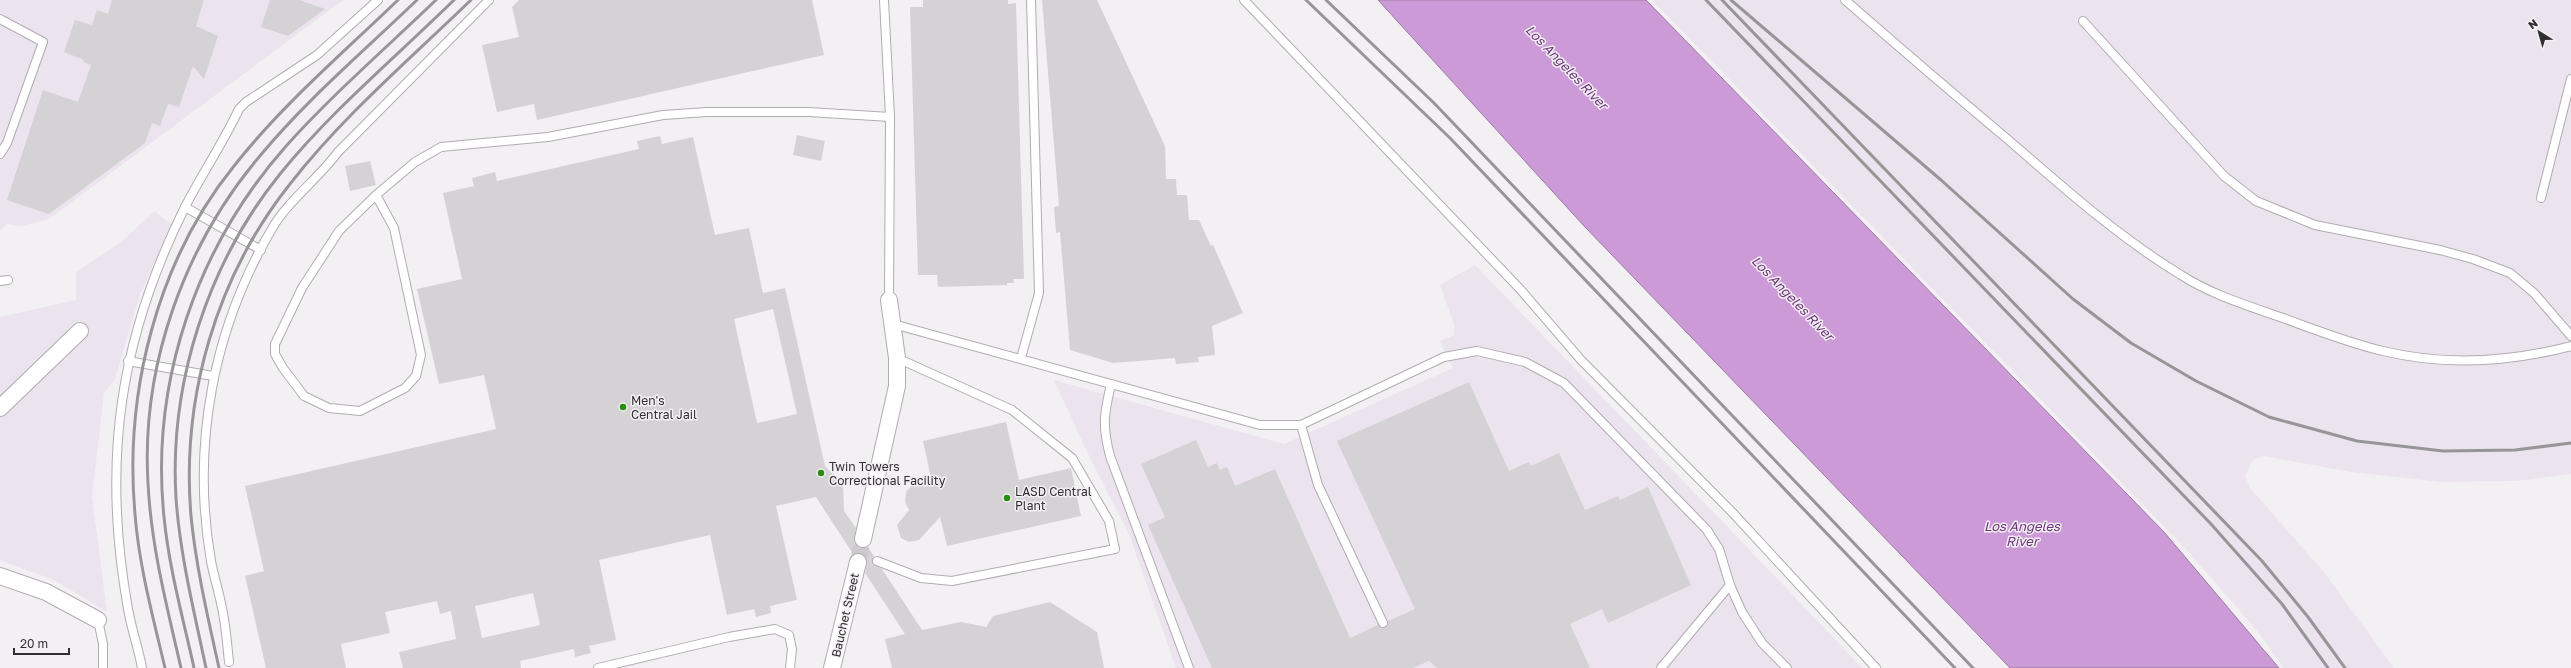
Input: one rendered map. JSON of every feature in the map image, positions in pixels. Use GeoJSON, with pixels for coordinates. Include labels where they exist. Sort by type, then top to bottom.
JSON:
{"type":"FeatureCollection","features":[{"type":"Feature","properties":{"kind":"street"},"geometry":{"type":"LineString","coordinates":[[863,539],[897,386],[897,358],[889,300]]}},
{"type":"Feature","properties":{"kind":"street"},"geometry":{"type":"LineString","coordinates":[[0,408],[80,330]]}},
{"type":"Feature","properties":{"kind":"street","name":"Bauchet Street"},"geometry":{"type":"LineString","coordinates":[[832,668],[858,562]]}},
{"type":"Feature","properties":{"kind":"street"},"geometry":{"type":"LineString","coordinates":[[0,576],[46,592],[98,620]]}},
{"type":"Feature","properties":{"kind":"lane"},"geometry":{"type":"LineString","coordinates":[[142,668],[127,604],[116,508],[117,429],[128,361],[153,280],[185,207],[239,109],[246,102],[318,55],[378,0]]}},
{"type":"Feature","properties":{"kind":"lane"},"geometry":{"type":"LineString","coordinates":[[229,662],[222,609],[211,561],[206,504],[206,442],[213,376],[235,305],[274,226],[324,171],[338,152],[489,0]]}},
{"type":"Feature","properties":{"kind":"lane"},"geometry":{"type":"LineString","coordinates":[[884,0],[890,118],[889,300]]}},
{"type":"Feature","properties":{"kind":"lane"},"geometry":{"type":"LineString","coordinates":[[1021,358],[1039,293],[1031,0]]}},
{"type":"Feature","properties":{"kind":"lane"},"geometry":{"type":"LineString","coordinates":[[1244,0],[1520,290],[1581,360],[1732,512],[1876,668]]}},
{"type":"Feature","properties":{"kind":"lane"},"geometry":{"type":"LineString","coordinates":[[1845,0],[2086,208],[2182,276],[2204,287],[2233,300],[2355,344],[2411,356],[2439,360],[2496,359],[2549,352],[2571,346]]}},
{"type":"Feature","properties":{"kind":"lane"},"geometry":{"type":"LineString","coordinates":[[0,19],[43,42],[7,143],[0,154]]}},
{"type":"Feature","properties":{"kind":"lane"},"geometry":{"type":"LineString","coordinates":[[2083,21],[2224,176],[2256,201],[2315,224],[2473,259],[2510,273],[2534,293],[2571,336]]}},
{"type":"Feature","properties":{"kind":"lane"},"geometry":{"type":"LineString","coordinates":[[2541,198],[2571,79]]}},
{"type":"Feature","properties":{"kind":"lane"},"geometry":{"type":"LineString","coordinates":[[376,195],[394,228],[421,355],[416,376],[405,388],[360,411],[329,408],[304,396],[283,368],[275,354],[276,344],[302,288],[339,231],[376,195],[415,162],[441,147],[548,137],[663,115],[708,112],[809,112],[890,118]]}},
{"type":"Feature","properties":{"kind":"lane"},"geometry":{"type":"LineString","coordinates":[[185,207],[261,250]]}},
{"type":"Feature","properties":{"kind":"lane"},"geometry":{"type":"LineString","coordinates":[[893,324],[1260,425],[1301,425],[1444,357],[1478,352],[1525,362],[1564,383],[1707,530],[1719,549],[1730,586],[1742,612],[1762,643],[1787,668]]}},
{"type":"Feature","properties":{"kind":"lane"},"geometry":{"type":"LineString","coordinates":[[877,562],[921,578],[952,581],[1115,549],[1109,521],[1072,458],[1012,410],[897,358]]}},
{"type":"Feature","properties":{"kind":"lane"},"geometry":{"type":"LineString","coordinates":[[128,361],[213,376]]}},
{"type":"Feature","properties":{"kind":"lane"},"geometry":{"type":"LineString","coordinates":[[1111,384],[1104,420],[1110,456],[1189,668]]}},
{"type":"Feature","properties":{"kind":"lane"},"geometry":{"type":"LineString","coordinates":[[1301,425],[1318,485],[1383,623]]}},
{"type":"Feature","properties":{"kind":"lane"},"geometry":{"type":"LineString","coordinates":[[1661,668],[1730,586]]}},
{"type":"Feature","properties":{"kind":"lane"},"geometry":{"type":"LineString","coordinates":[[98,620],[103,644],[103,668]]}},
{"type":"Feature","properties":{"kind":"lane"},"geometry":{"type":"LineString","coordinates":[[598,668],[729,637],[775,629],[789,635],[792,649],[790,668]]}},
{"type":"Feature","properties":{"kind":"shaded area"},"geometry":{"type":"Polygon","coordinates":[[[0,0],[343,0],[49,219],[22,226],[7,224],[0,230],[0,0]]]}},
{"type":"Feature","properties":{"kind":"shaded area"},"geometry":{"type":"Polygon","coordinates":[[[1652,0],[2571,0],[2571,474],[2517,481],[2441,482],[2351,472],[2264,456],[2253,460],[2245,476],[2250,488],[2323,571],[2394,668],[2284,668],[2254,627],[2185,548],[1652,0]]]}},
{"type":"Feature","properties":{"kind":"shaded area"},"geometry":{"type":"Polygon","coordinates":[[[155,211],[172,225],[140,294],[115,379],[104,393],[92,496],[107,612],[56,581],[0,560],[0,317],[76,300],[76,272],[120,243],[155,211]]]}},
{"type":"Feature","properties":{"kind":"shaded area"},"geometry":{"type":"Polygon","coordinates":[[[1475,265],[1862,668],[1176,668],[1129,534],[1091,460],[1054,380],[1284,444],[1453,368],[1440,341],[1454,335],[1454,324],[1440,285],[1475,265]]]}},
{"type":"Feature","properties":{"kind":"water","name":"Los Angeles River"},"geometry":{"type":"Polygon","coordinates":[[[1378,0],[1646,0],[2164,532],[2279,668],[2010,668],[1584,226],[1378,0]]]}},
{"type":"Feature","properties":{"kind":"building"},"geometry":{"type":"Polygon","coordinates":[[[112,0],[204,0],[196,26],[218,36],[204,79],[193,66],[179,107],[168,104],[160,126],[152,123],[145,143],[49,214],[7,200],[43,90],[78,102],[91,65],[83,62],[84,60],[64,52],[75,20],[92,25],[97,10],[108,14],[112,0]]]}},
{"type":"Feature","properties":{"kind":"building"},"geometry":{"type":"Polygon","coordinates":[[[270,0],[299,0],[325,9],[288,36],[261,27],[270,0]]]}},
{"type":"Feature","properties":{"kind":"building"},"geometry":{"type":"Polygon","coordinates":[[[519,0],[812,0],[824,55],[537,120],[534,104],[497,112],[482,45],[519,37],[512,7],[519,0]]]}},
{"type":"Feature","properties":{"kind":"building"},"geometry":{"type":"Polygon","coordinates":[[[923,0],[1008,0],[1008,4],[1016,3],[1024,279],[1013,279],[1014,283],[1007,283],[1007,285],[938,287],[937,275],[918,275],[910,7],[923,7],[923,0]]]}},
{"type":"Feature","properties":{"kind":"building"},"geometry":{"type":"Polygon","coordinates":[[[1042,0],[1097,0],[1165,146],[1166,179],[1176,179],[1177,195],[1187,195],[1189,220],[1199,220],[1211,246],[1213,245],[1243,313],[1212,326],[1215,355],[1198,357],[1199,362],[1176,364],[1175,358],[1113,363],[1070,350],[1060,232],[1056,233],[1054,207],[1059,206],[1042,0]]]}},
{"type":"Feature","properties":{"kind":"building"},"geometry":{"type":"Polygon","coordinates":[[[797,135],[825,141],[821,161],[793,155],[797,135]]]}},
{"type":"Feature","properties":{"kind":"building","name":"Men's Central Jail"},"geometry":{"type":"Polygon","coordinates":[[[660,136],[662,144],[693,137],[715,235],[749,228],[763,293],[785,288],[825,466],[843,485],[844,511],[856,528],[854,542],[861,548],[868,547],[874,556],[873,564],[882,569],[922,630],[961,622],[986,627],[993,616],[1050,602],[1097,632],[1104,668],[892,668],[885,639],[905,634],[865,573],[867,564],[865,555],[860,553],[853,554],[816,497],[776,506],[797,600],[770,606],[771,613],[756,617],[754,609],[727,615],[710,535],[599,560],[616,640],[589,646],[591,653],[575,657],[574,649],[520,661],[521,668],[403,668],[399,652],[456,639],[451,611],[440,614],[437,601],[385,612],[390,633],[341,644],[346,668],[266,668],[245,576],[264,571],[245,486],[496,429],[484,375],[439,384],[417,289],[462,279],[443,193],[474,186],[472,178],[495,172],[497,181],[639,149],[637,141],[660,136]],[[773,309],[734,319],[757,423],[797,414],[773,309]],[[533,593],[475,606],[482,638],[540,625],[533,593]]]}},
{"type":"Feature","properties":{"kind":"building"},"geometry":{"type":"Polygon","coordinates":[[[370,161],[376,185],[350,191],[345,166],[370,161]]]}},
{"type":"Feature","properties":{"kind":"building"},"geometry":{"type":"Polygon","coordinates":[[[1469,382],[1509,471],[1529,462],[1531,466],[1559,453],[1585,510],[1618,496],[1620,500],[1648,487],[1691,585],[1608,623],[1602,609],[1570,624],[1590,668],[1437,668],[1429,661],[1413,668],[1212,668],[1148,525],[1165,517],[1141,464],[1196,440],[1208,467],[1217,463],[1220,470],[1227,467],[1235,486],[1275,469],[1350,638],[1378,625],[1385,628],[1388,621],[1415,609],[1337,441],[1469,382]]]}},
{"type":"Feature","properties":{"kind":"building","name":"LASD Central Plant"},"geometry":{"type":"Polygon","coordinates":[[[1006,422],[1019,480],[1071,468],[1081,516],[947,546],[940,517],[919,540],[909,542],[901,538],[897,525],[909,510],[905,502],[906,492],[913,484],[932,482],[923,441],[1006,422]]]}},
{"type":"Feature","properties":{"kind":"tunnel"},"geometry":{"type":"LineString","coordinates":[[858,562],[863,539]]}},
{"type":"Feature","properties":{"kind":"railway"},"geometry":{"type":"LineString","coordinates":[[165,668],[147,591],[140,553],[135,514],[133,468],[135,422],[141,376],[152,330],[166,286],[184,243],[207,203],[234,166],[292,101],[398,0]]}},
{"type":"Feature","properties":{"kind":"railway"},"geometry":{"type":"LineString","coordinates":[[181,668],[156,553],[152,530],[148,483],[148,439],[152,395],[160,352],[173,310],[189,268],[209,229],[232,192],[259,157],[296,116],[336,76],[417,0]]}},
{"type":"Feature","properties":{"kind":"railway"},"geometry":{"type":"LineString","coordinates":[[194,668],[169,555],[164,517],[162,466],[165,416],[173,367],[186,318],[205,271],[228,227],[255,184],[287,145],[305,126],[360,71],[436,0]]}},
{"type":"Feature","properties":{"kind":"railway"},"geometry":{"type":"LineString","coordinates":[[206,668],[184,562],[176,498],[176,455],[179,411],[187,368],[198,326],[214,285],[232,246],[255,209],[280,174],[342,106],[454,0]]}},
{"type":"Feature","properties":{"kind":"railway"},"geometry":{"type":"LineString","coordinates":[[219,668],[196,554],[191,516],[189,472],[192,427],[198,384],[209,341],[224,299],[242,259],[264,220],[310,159],[354,111],[471,0]]}},
{"type":"Feature","properties":{"kind":"railway"},"geometry":{"type":"LineString","coordinates":[[1306,0],[1450,138],[1955,668]]}},
{"type":"Feature","properties":{"kind":"railway"},"geometry":{"type":"LineString","coordinates":[[1326,0],[1434,103],[1973,668]]}},
{"type":"Feature","properties":{"kind":"railway"},"geometry":{"type":"LineString","coordinates":[[1706,0],[2211,524],[2282,604],[2328,668]]}},
{"type":"Feature","properties":{"kind":"railway"},"geometry":{"type":"LineString","coordinates":[[1722,0],[2262,561],[2308,617],[2345,668]]}},
{"type":"Feature","properties":{"kind":"railway"},"geometry":{"type":"LineString","coordinates":[[1731,0],[1941,180],[2073,299],[2131,343],[2196,381],[2269,417],[2357,441],[2443,451],[2515,450],[2571,443]]}},
{"type":"Feature","properties":{"kind":"place","name":"Men's Central Jail"},"geometry":{"type":"Point","coordinates":[623,407]}},
{"type":"Feature","properties":{"kind":"place","name":"Twin Towers Correctional Facility"},"geometry":{"type":"Point","coordinates":[821,473]}},
{"type":"Feature","properties":{"kind":"place","name":"LASD Central Plant"},"geometry":{"type":"Point","coordinates":[1007,498]}}]}
